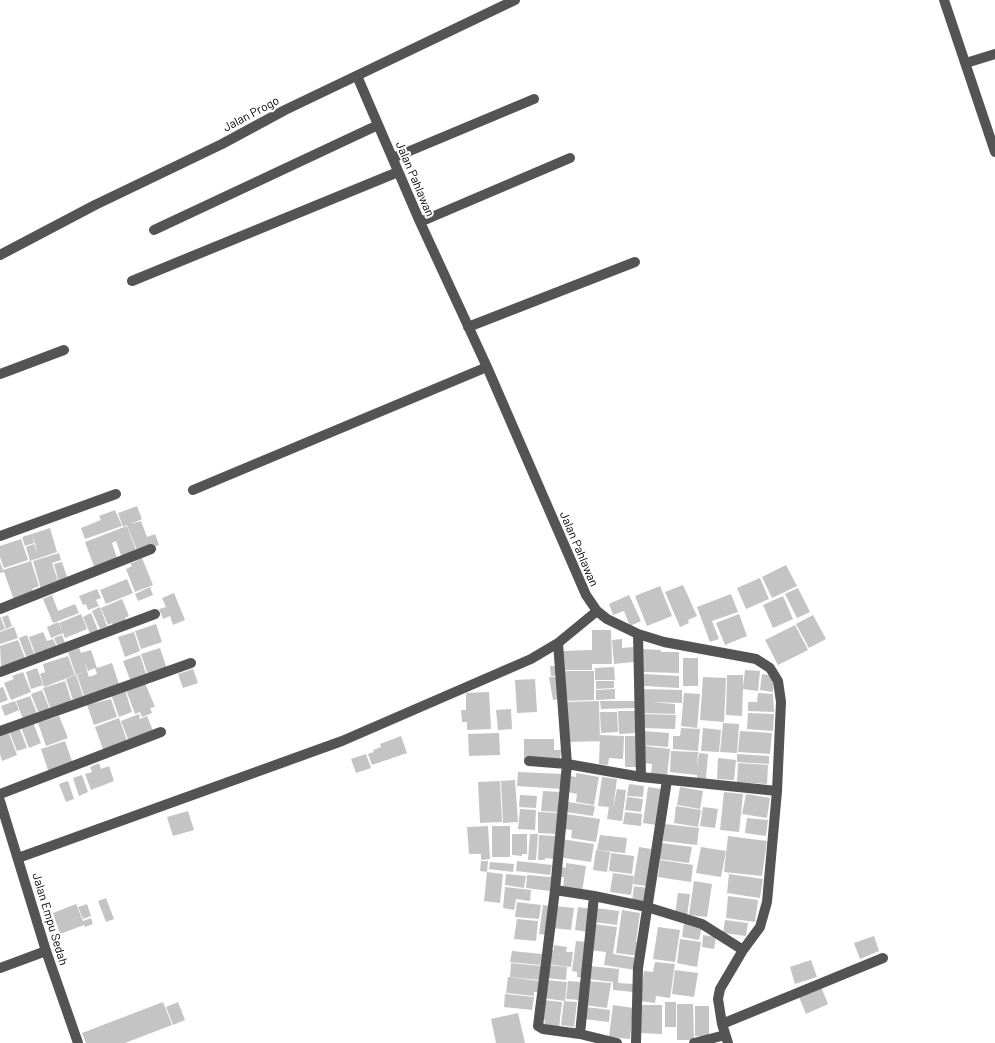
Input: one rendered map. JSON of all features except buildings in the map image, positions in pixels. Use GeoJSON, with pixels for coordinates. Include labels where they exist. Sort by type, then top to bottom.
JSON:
{"type":"FeatureCollection","features":[{"type":"Feature","properties":{"kind":"street","name":"Jalan Progo"},"geometry":{"type":"LineString","coordinates":[[0,254],[95,205],[222,144],[285,110],[515,0]]}},
{"type":"Feature","properties":{"kind":"street"},"geometry":{"type":"LineString","coordinates":[[944,0],[992,134],[995,152]]}},
{"type":"Feature","properties":{"kind":"street"},"geometry":{"type":"LineString","coordinates":[[966,63],[995,54]]}},
{"type":"Feature","properties":{"kind":"street","name":"Jalan Pahlawan"},"geometry":{"type":"LineString","coordinates":[[356,76],[420,222],[487,367],[586,596],[597,611],[607,619],[638,634],[664,642],[756,659],[770,668],[778,681],[781,702],[778,790],[768,902],[760,927],[743,950],[720,989],[718,999],[722,1024],[727,1039]]}},
{"type":"Feature","properties":{"kind":"street"},"geometry":{"type":"LineString","coordinates":[[393,158],[534,99]]}},
{"type":"Feature","properties":{"kind":"street"},"geometry":{"type":"LineString","coordinates":[[154,230],[378,126]]}},
{"type":"Feature","properties":{"kind":"street"},"geometry":{"type":"LineString","coordinates":[[420,222],[570,158]]}},
{"type":"Feature","properties":{"kind":"street"},"geometry":{"type":"LineString","coordinates":[[132,282],[398,172]]}},
{"type":"Feature","properties":{"kind":"street"},"geometry":{"type":"LineString","coordinates":[[468,328],[635,262]]}},
{"type":"Feature","properties":{"kind":"street"},"geometry":{"type":"LineString","coordinates":[[0,374],[64,350]]}},
{"type":"Feature","properties":{"kind":"street"},"geometry":{"type":"LineString","coordinates":[[194,490],[487,367]]}},
{"type":"Feature","properties":{"kind":"street"},"geometry":{"type":"LineString","coordinates":[[0,536],[116,494]]}},
{"type":"Feature","properties":{"kind":"street"},"geometry":{"type":"LineString","coordinates":[[0,610],[151,549]]}},
{"type":"Feature","properties":{"kind":"street"},"geometry":{"type":"LineString","coordinates":[[18,858],[342,741],[465,686],[532,659],[558,643],[597,611]]}},
{"type":"Feature","properties":{"kind":"street"},"geometry":{"type":"LineString","coordinates":[[0,672],[155,614]]}},
{"type":"Feature","properties":{"kind":"street"},"geometry":{"type":"LineString","coordinates":[[638,634],[641,776]]}},
{"type":"Feature","properties":{"kind":"street"},"geometry":{"type":"LineString","coordinates":[[558,643],[567,764],[538,1026],[544,1029],[580,1034],[618,1043]]}},
{"type":"Feature","properties":{"kind":"street"},"geometry":{"type":"LineString","coordinates":[[0,731],[191,663]]}},
{"type":"Feature","properties":{"kind":"street"},"geometry":{"type":"LineString","coordinates":[[0,794],[161,732]]}},
{"type":"Feature","properties":{"kind":"street"},"geometry":{"type":"LineString","coordinates":[[529,761],[567,764],[667,780],[778,790]]}},
{"type":"Feature","properties":{"kind":"street"},"geometry":{"type":"LineString","coordinates":[[636,1043],[638,968],[667,780]]}},
{"type":"Feature","properties":{"kind":"street","name":"Jalan Empu Sedah"},"geometry":{"type":"LineString","coordinates":[[0,801],[2,815],[18,858],[46,951],[78,1043]]}},
{"type":"Feature","properties":{"kind":"street"},"geometry":{"type":"LineString","coordinates":[[554,890],[647,907],[702,924],[743,950]]}},
{"type":"Feature","properties":{"kind":"street"},"geometry":{"type":"LineString","coordinates":[[580,1034],[594,896]]}},
{"type":"Feature","properties":{"kind":"street"},"geometry":{"type":"LineString","coordinates":[[0,968],[46,951]]}},
{"type":"Feature","properties":{"kind":"street"},"geometry":{"type":"LineString","coordinates":[[722,1024],[882,958]]}},
{"type":"Feature","properties":{"kind":"street"},"geometry":{"type":"LineString","coordinates":[[694,1043],[727,1039]]}}]}
